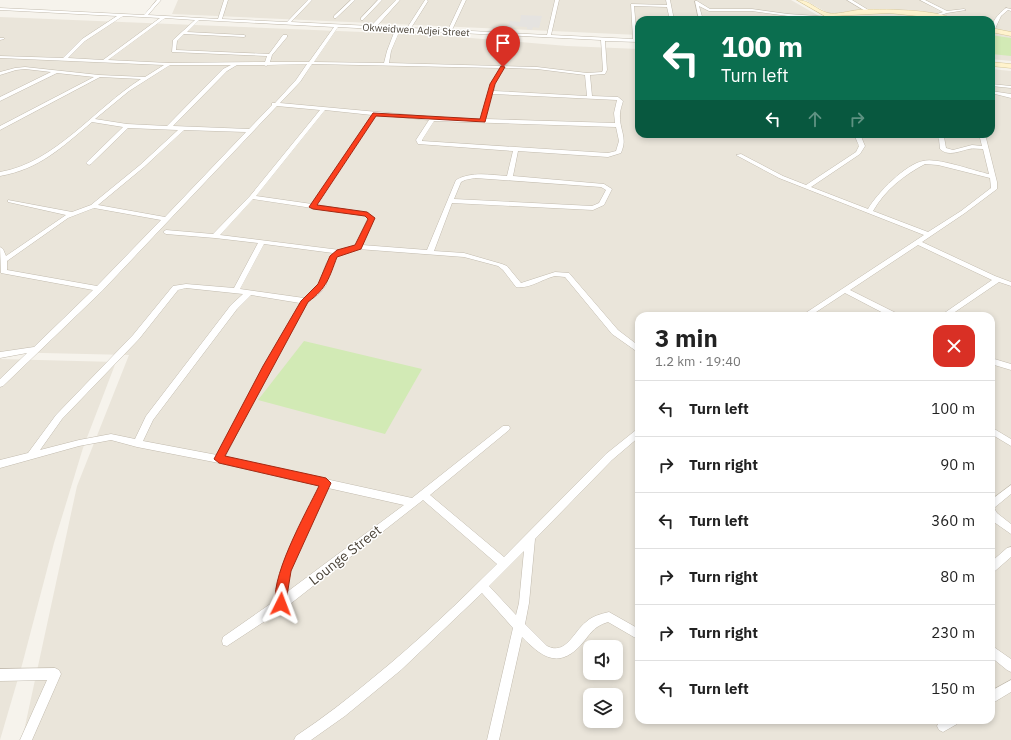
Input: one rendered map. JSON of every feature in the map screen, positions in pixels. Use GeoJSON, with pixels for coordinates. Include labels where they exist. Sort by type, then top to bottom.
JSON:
{"type":"FeatureCollection","features":[{"type":"Feature","properties":{"kind":"street"},"geometry":{"type":"LineString","coordinates":[[145,16],[159,0]]}},
{"type":"Feature","properties":{"kind":"street"},"geometry":{"type":"LineString","coordinates":[[220,20],[226,0]]}},
{"type":"Feature","properties":{"kind":"street"},"geometry":{"type":"LineString","coordinates":[[288,23],[310,0]]}},
{"type":"Feature","properties":{"kind":"street"},"geometry":{"type":"LineString","coordinates":[[335,17],[353,0]]}},
{"type":"Feature","properties":{"kind":"street"},"geometry":{"type":"LineString","coordinates":[[362,19],[382,0]]}},
{"type":"Feature","properties":{"kind":"street"},"geometry":{"type":"LineString","coordinates":[[372,28],[398,0]]}},
{"type":"Feature","properties":{"kind":"street"},"geometry":{"type":"LineString","coordinates":[[449,32],[464,0]]}},
{"type":"Feature","properties":{"kind":"street"},"geometry":{"type":"LineString","coordinates":[[549,36],[557,0]]}},
{"type":"Feature","properties":{"kind":"street"},"geometry":{"type":"LineString","coordinates":[[668,0],[671,16]]}},
{"type":"Feature","properties":{"kind":"street"},"geometry":{"type":"LineString","coordinates":[[800,0],[829,16]]}},
{"type":"Feature","properties":{"kind":"street"},"geometry":{"type":"LineString","coordinates":[[849,0],[868,10]]}},
{"type":"Feature","properties":{"kind":"street"},"geometry":{"type":"LineString","coordinates":[[922,0],[946,12]]}},
{"type":"Feature","properties":{"kind":"street"},"geometry":{"type":"LineString","coordinates":[[408,30],[426,1]]}},
{"type":"Feature","properties":{"kind":"street"},"geometry":{"type":"LineString","coordinates":[[695,1],[709,10]]}},
{"type":"Feature","properties":{"kind":"street"},"geometry":{"type":"LineString","coordinates":[[695,1],[699,14],[709,10],[752,10],[820,16]]}},
{"type":"Feature","properties":{"kind":"street"},"geometry":{"type":"LineString","coordinates":[[635,16],[633,5],[669,6]]}},
{"type":"Feature","properties":{"kind":"street"},"geometry":{"type":"LineString","coordinates":[[995,24],[999,15],[1007,9],[1011,10]]}},
{"type":"Feature","properties":{"kind":"street"},"geometry":{"type":"LineString","coordinates":[[0,13],[3,10]]}},
{"type":"Feature","properties":{"kind":"street","name":"Okweidwen Adjei Street"},"geometry":{"type":"LineString","coordinates":[[3,10],[198,18],[635,41]]}},
{"type":"Feature","properties":{"kind":"street"},"geometry":{"type":"LineString","coordinates":[[836,16],[868,10],[919,13],[935,16],[946,12],[964,10]]}},
{"type":"Feature","properties":{"kind":"street"},"geometry":{"type":"LineString","coordinates":[[65,59],[71,50],[122,15]]}},
{"type":"Feature","properties":{"kind":"street"},"geometry":{"type":"LineString","coordinates":[[104,61],[164,17]]}},
{"type":"Feature","properties":{"kind":"street"},"geometry":{"type":"LineString","coordinates":[[198,18],[175,41],[174,51],[270,54]]}},
{"type":"Feature","properties":{"kind":"street"},"geometry":{"type":"LineString","coordinates":[[158,22],[193,24]]}},
{"type":"Feature","properties":{"kind":"street"},"geometry":{"type":"LineString","coordinates":[[0,384],[99,289],[167,219],[274,104],[298,81],[336,26]]}},
{"type":"Feature","properties":{"kind":"street"},"geometry":{"type":"LineString","coordinates":[[386,64],[389,51],[398,29]]}},
{"type":"Feature","properties":{"kind":"street"},"geometry":{"type":"LineString","coordinates":[[995,31],[1011,34]]}},
{"type":"Feature","properties":{"kind":"street"},"geometry":{"type":"LineString","coordinates":[[183,33],[244,36]]}},
{"type":"Feature","properties":{"kind":"street"},"geometry":{"type":"LineString","coordinates":[[266,65],[270,54],[285,36]]}},
{"type":"Feature","properties":{"kind":"street"},"geometry":{"type":"LineString","coordinates":[[0,57],[169,64],[266,65],[311,63],[503,67],[537,68],[587,74],[603,73],[605,70],[603,39]]}},
{"type":"Feature","properties":{"kind":"street"},"geometry":{"type":"LineString","coordinates":[[0,174],[24,169],[37,162],[92,120],[127,90],[169,64]]}},
{"type":"Feature","properties":{"kind":"street"},"geometry":{"type":"LineString","coordinates":[[995,64],[1011,66]]}},
{"type":"Feature","properties":{"kind":"street"},"geometry":{"type":"LineString","coordinates":[[169,127],[225,70],[236,65]]}},
{"type":"Feature","properties":{"kind":"street"},"geometry":{"type":"LineString","coordinates":[[483,121],[495,77],[503,67]]}},
{"type":"Feature","properties":{"kind":"street"},"geometry":{"type":"LineString","coordinates":[[0,74],[15,69],[25,68],[99,76],[146,78]]}},
{"type":"Feature","properties":{"kind":"street"},"geometry":{"type":"LineString","coordinates":[[0,99],[56,71]]}},
{"type":"Feature","properties":{"kind":"street"},"geometry":{"type":"LineString","coordinates":[[587,74],[589,77],[590,97]]}},
{"type":"Feature","properties":{"kind":"street"},"geometry":{"type":"LineString","coordinates":[[0,128],[99,76]]}},
{"type":"Feature","properties":{"kind":"street"},"geometry":{"type":"LineString","coordinates":[[995,85],[1011,87]]}},
{"type":"Feature","properties":{"kind":"street"},"geometry":{"type":"LineString","coordinates":[[432,119],[419,138],[420,143],[608,155],[615,154],[621,149],[622,141],[617,113],[619,99],[491,92]]}},
{"type":"Feature","properties":{"kind":"street"},"geometry":{"type":"LineString","coordinates":[[995,93],[1011,96]]}},
{"type":"Feature","properties":{"kind":"street"},"geometry":{"type":"LineString","coordinates":[[274,104],[432,119],[618,125]]}},
{"type":"Feature","properties":{"kind":"street"},"geometry":{"type":"LineString","coordinates":[[215,236],[252,197],[323,109]]}},
{"type":"Feature","properties":{"kind":"street"},"geometry":{"type":"LineString","coordinates":[[313,207],[375,114]]}},
{"type":"Feature","properties":{"kind":"street"},"geometry":{"type":"LineString","coordinates":[[92,120],[127,126],[249,131]]}},
{"type":"Feature","properties":{"kind":"street"},"geometry":{"type":"LineString","coordinates":[[89,162],[127,126]]}},
{"type":"Feature","properties":{"kind":"street"},"geometry":{"type":"LineString","coordinates":[[4,260],[71,214],[93,206],[142,166],[183,128]]}},
{"type":"Feature","properties":{"kind":"street"},"geometry":{"type":"LineString","coordinates":[[806,187],[858,153],[862,146],[859,138]]}},
{"type":"Feature","properties":{"kind":"street"},"geometry":{"type":"LineString","coordinates":[[942,138],[943,149],[946,151],[957,152],[971,147],[986,148]]}},
{"type":"Feature","properties":{"kind":"street"},"geometry":{"type":"LineString","coordinates":[[812,312],[963,212],[994,189],[983,138]]}},
{"type":"Feature","properties":{"kind":"street"},"geometry":{"type":"LineString","coordinates":[[510,178],[516,149]]}},
{"type":"Feature","properties":{"kind":"street"},"geometry":{"type":"LineString","coordinates":[[739,155],[781,177],[928,234]]}},
{"type":"Feature","properties":{"kind":"street"},"geometry":{"type":"LineString","coordinates":[[870,211],[874,203],[891,186],[924,162],[938,163],[992,177]]}},
{"type":"Feature","properties":{"kind":"street"},"geometry":{"type":"LineString","coordinates":[[430,252],[454,187],[461,178],[510,178],[602,185],[609,189],[602,204],[593,208],[450,201]]}},
{"type":"Feature","properties":{"kind":"street"},"geometry":{"type":"LineString","coordinates":[[252,197],[367,214],[372,218],[358,247]]}},
{"type":"Feature","properties":{"kind":"street"},"geometry":{"type":"LineString","coordinates":[[10,201],[71,214]]}},
{"type":"Feature","properties":{"kind":"street"},"geometry":{"type":"LineString","coordinates":[[93,206],[167,219]]}},
{"type":"Feature","properties":{"kind":"street"},"geometry":{"type":"LineString","coordinates":[[166,232],[215,236],[340,252]]}},
{"type":"Feature","properties":{"kind":"street"},"geometry":{"type":"LineString","coordinates":[[236,291],[262,242]]}},
{"type":"Feature","properties":{"kind":"street"},"geometry":{"type":"LineString","coordinates":[[917,242],[997,280],[1011,284]]}},
{"type":"Feature","properties":{"kind":"street"},"geometry":{"type":"LineString","coordinates":[[219,459],[267,366],[305,301],[317,291],[324,280],[334,256],[340,252],[358,247],[464,255],[500,265],[519,285],[555,274],[566,275],[615,332],[635,347]]}},
{"type":"Feature","properties":{"kind":"street"},"geometry":{"type":"LineString","coordinates":[[0,248],[4,260],[2,273],[99,289]]}},
{"type":"Feature","properties":{"kind":"street"},"geometry":{"type":"LineString","coordinates":[[950,312],[997,280]]}},
{"type":"Feature","properties":{"kind":"street"},"geometry":{"type":"LineString","coordinates":[[31,456],[59,417],[136,337],[176,288],[186,286],[236,291],[305,301]]}},
{"type":"Feature","properties":{"kind":"street"},"geometry":{"type":"LineString","coordinates":[[845,290],[887,312]]}},
{"type":"Feature","properties":{"kind":"street"},"geometry":{"type":"LineString","coordinates":[[137,444],[149,418],[234,308],[249,293]]}},
{"type":"Feature","properties":{"kind":"street"},"geometry":{"type":"LineString","coordinates":[[0,355],[36,350]]}},
{"type":"Feature","properties":{"kind":"street"},"geometry":{"type":"LineString","coordinates":[[995,362],[1011,367]]}},
{"type":"Feature","properties":{"kind":"street","name":"Lounge Street"},"geometry":{"type":"LineString","coordinates":[[227,641],[281,604],[424,496],[506,428]]}},
{"type":"Feature","properties":{"kind":"street"},"geometry":{"type":"LineString","coordinates":[[995,433],[1011,443]]}},
{"type":"Feature","properties":{"kind":"street"},"geometry":{"type":"LineString","coordinates":[[300,740],[322,726],[395,669],[433,635],[505,564],[609,457],[635,435]]}},
{"type":"Feature","properties":{"kind":"street"},"geometry":{"type":"LineString","coordinates":[[0,464],[110,437],[137,444],[219,459],[414,503]]}},
{"type":"Feature","properties":{"kind":"street"},"geometry":{"type":"LineString","coordinates":[[281,604],[281,588],[285,571],[326,483]]}},
{"type":"Feature","properties":{"kind":"street"},"geometry":{"type":"LineString","coordinates":[[995,502],[1011,489]]}},
{"type":"Feature","properties":{"kind":"street"},"geometry":{"type":"LineString","coordinates":[[424,496],[505,564]]}},
{"type":"Feature","properties":{"kind":"street"},"geometry":{"type":"LineString","coordinates":[[995,518],[1011,530]]}},
{"type":"Feature","properties":{"kind":"street"},"geometry":{"type":"LineString","coordinates":[[493,740],[520,627],[524,603],[530,537]]}},
{"type":"Feature","properties":{"kind":"street"},"geometry":{"type":"LineString","coordinates":[[995,565],[1011,551]]}},
{"type":"Feature","properties":{"kind":"street"},"geometry":{"type":"LineString","coordinates":[[483,586],[520,627],[549,653],[558,654],[572,646],[588,626],[594,621],[609,617],[635,633]]}},
{"type":"Feature","properties":{"kind":"street"},"geometry":{"type":"LineString","coordinates":[[995,653],[1011,666]]}},
{"type":"Feature","properties":{"kind":"street"},"geometry":{"type":"LineString","coordinates":[[0,675],[55,674],[26,740]]}},
{"type":"Feature","properties":{"kind":"street"},"geometry":{"type":"LineString","coordinates":[[995,696],[1011,686]]}},
{"type":"Feature","properties":{"kind":"street"},"geometry":{"type":"LineString","coordinates":[[943,726],[947,724]]}},
{"type":"Feature","properties":{"kind":"shaded area"},"geometry":{"type":"Polygon","coordinates":[[[178,0],[791,0],[819,16],[635,16],[635,35],[172,14],[178,0]]]}},
{"type":"Feature","properties":{"kind":"shaded area"},"geometry":{"type":"Polygon","coordinates":[[[805,0],[1011,0],[1011,61],[995,59],[995,16],[833,16],[805,0]]]}},
{"type":"Feature","properties":{"kind":"shaded area"},"geometry":{"type":"Polygon","coordinates":[[[521,15],[542,16],[539,28],[533,27],[532,30],[527,29],[527,27],[512,26],[512,29],[507,28],[510,21],[520,22],[521,15]]]}},
{"type":"Feature","properties":{"kind":"shaded area"},"geometry":{"type":"Polygon","coordinates":[[[0,17],[434,35],[567,46],[635,49],[635,138],[995,138],[995,69],[1011,71],[1011,740],[22,740],[77,486],[129,355],[0,352],[0,17]]]}},
{"type":"Feature","properties":{"kind":"shaded area"},"geometry":{"type":"Polygon","coordinates":[[[0,359],[116,362],[83,448],[54,543],[22,665],[0,740],[0,359]]]}},
{"type":"Feature","properties":{"kind":"green space"},"geometry":{"type":"Polygon","coordinates":[[[995,36],[1011,38],[1011,56],[995,54],[995,36]]]}},
{"type":"Feature","properties":{"kind":"green space"},"geometry":{"type":"Polygon","coordinates":[[[304,341],[422,369],[385,434],[258,400],[304,341]]]}},
{"type":"Feature","properties":{"kind":"route"},"geometry":{"type":"LineString","coordinates":[[281,604],[281,588],[285,571],[326,483],[219,459],[267,366],[305,301],[322,285],[329,264],[336,253],[358,247],[372,218],[367,214],[313,207],[375,114],[432,119],[483,121],[492,84],[498,72],[503,67]]}}]}
